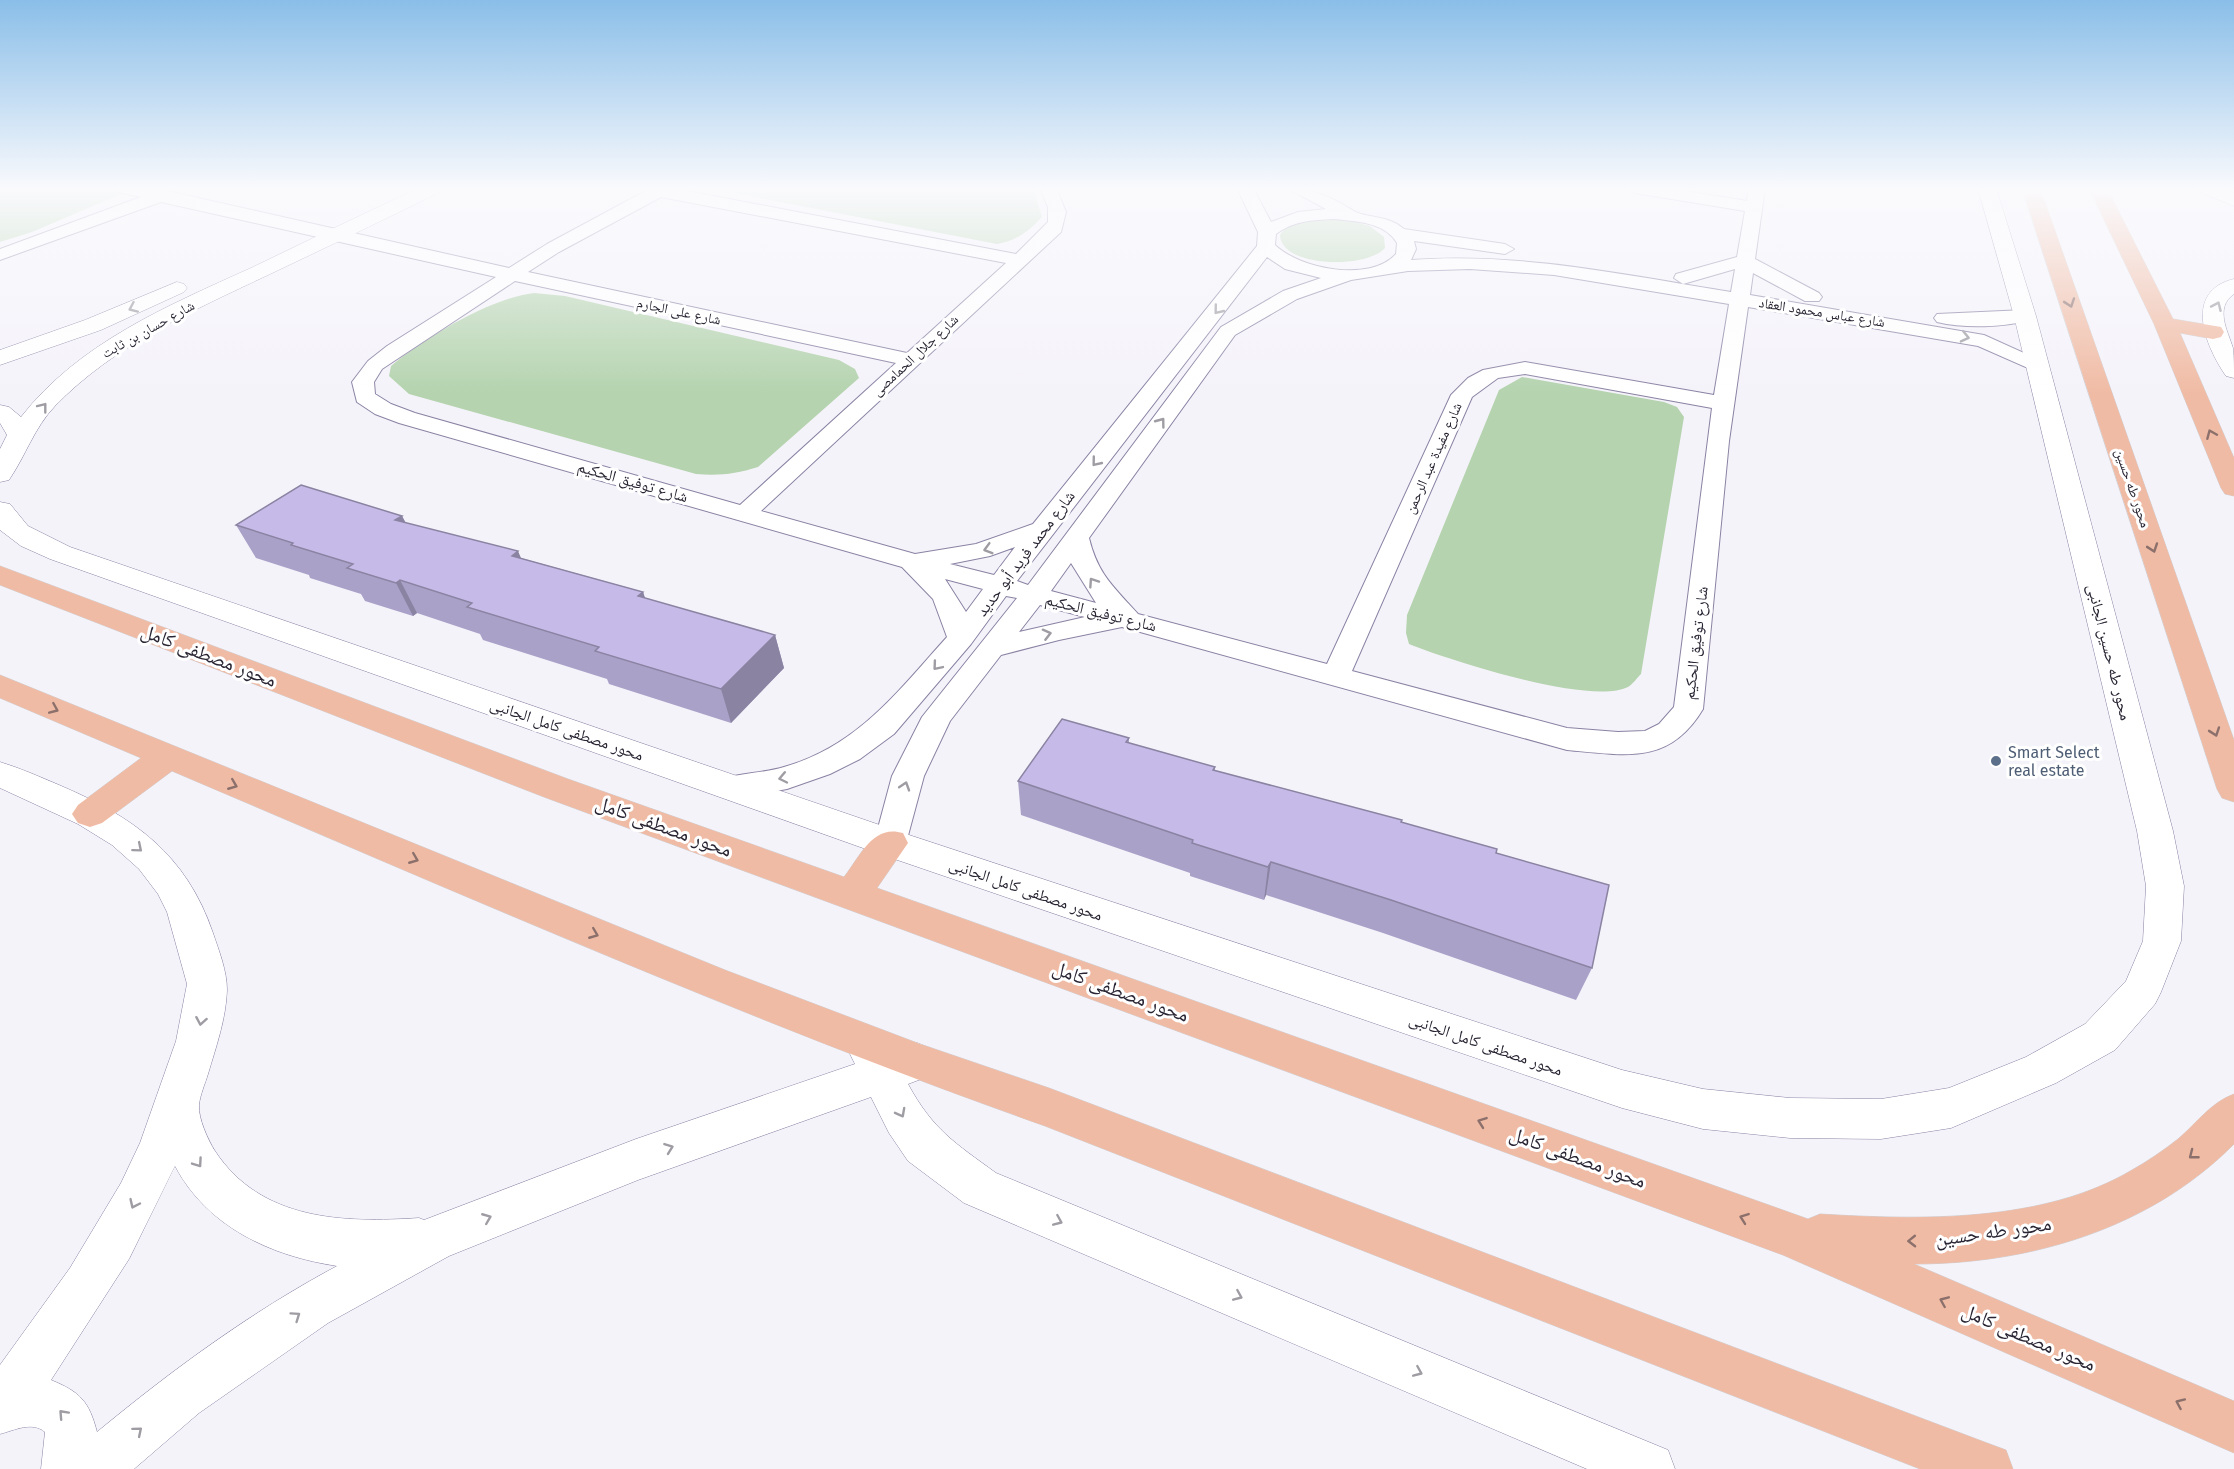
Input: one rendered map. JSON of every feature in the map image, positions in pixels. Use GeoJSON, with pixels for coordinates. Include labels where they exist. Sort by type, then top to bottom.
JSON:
{"type":"FeatureCollection","features":[{"type":"Feature","properties":{"kind":"main road","name":"محور طه حسين"},"geometry":{"type":"LineString","coordinates":[[2054,257],[2234,789]]}},
{"type":"Feature","properties":{"kind":"main road"},"geometry":{"type":"LineString","coordinates":[[2132,257],[2165,324],[2234,488]]}},
{"type":"Feature","properties":{"kind":"main road"},"geometry":{"type":"LineString","coordinates":[[2165,324],[2213,332]]}},
{"type":"Feature","properties":{"kind":"main road","name":"محور مصطفى كامل"},"geometry":{"type":"LineString","coordinates":[[0,575],[556,788],[853,893],[1789,1234],[2234,1427]]}},
{"type":"Feature","properties":{"kind":"main road"},"geometry":{"type":"LineString","coordinates":[[0,686],[167,758],[711,982],[888,1060],[1059,1112],[1987,1469]]}},
{"type":"Feature","properties":{"kind":"main road"},"geometry":{"type":"LineString","coordinates":[[90,814],[167,758]]}},
{"type":"Feature","properties":{"kind":"main road"},"geometry":{"type":"LineString","coordinates":[[853,893],[890,843]]}},
{"type":"Feature","properties":{"kind":"main road","name":"محور طه حسين"},"geometry":{"type":"LineString","coordinates":[[1789,1234],[1877,1242],[1960,1240],[2038,1229],[2106,1207],[2164,1178],[2211,1141],[2234,1114]]}},
{"type":"Feature","properties":{"kind":"street","name":"شارع حسان بن ثابت"},"geometry":{"type":"LineString","coordinates":[[0,358],[93,325],[245,257]]}},
{"type":"Feature","properties":{"kind":"street","name":"شارع حسان بن ثابت"},"geometry":{"type":"LineString","coordinates":[[0,474],[20,435],[50,398],[75,374],[109,349],[167,315],[289,257]]}},
{"type":"Feature","properties":{"kind":"street","name":"شارع على الجارم"},"geometry":{"type":"LineString","coordinates":[[431,257],[910,360]]}},
{"type":"Feature","properties":{"kind":"street"},"geometry":{"type":"LineString","coordinates":[[520,257],[463,264],[471,280],[472,298],[562,285],[554,267],[553,257]]}},
{"type":"Feature","properties":{"kind":"street","name":"شارع توفيق الحكيم"},"geometry":{"type":"LineString","coordinates":[[540,257],[472,298],[375,365],[363,381],[365,397],[383,409],[407,418],[1000,586],[1127,618],[1568,739],[1620,743],[1645,742],[1666,735],[1688,709],[1718,441],[1746,257]]}},
{"type":"Feature","properties":{"kind":"street"},"geometry":{"type":"LineString","coordinates":[[1001,257],[1019,260]]}},
{"type":"Feature","properties":{"kind":"street","name":"شارع جلال الحمامصى"},"geometry":{"type":"LineString","coordinates":[[745,513],[1023,257]]}},
{"type":"Feature","properties":{"kind":"street","name":"شارع محمد فريد أبو حديد"},"geometry":{"type":"LineString","coordinates":[[732,787],[787,778],[819,766],[849,751],[884,728],[961,638],[1042,529],[1244,278],[1256,257]]}},
{"type":"Feature","properties":{"kind":"street"},"geometry":{"type":"LineString","coordinates":[[1275,257],[1295,267],[1330,274],[1349,274]]}},
{"type":"Feature","properties":{"kind":"street"},"geometry":{"type":"LineString","coordinates":[[1387,268],[1403,257]]}},
{"type":"Feature","properties":{"kind":"street","name":"شارع عباس محمود العقاد"},"geometry":{"type":"LineString","coordinates":[[1530,257],[1684,284]]}},
{"type":"Feature","properties":{"kind":"street","name":"محور طه حسين الجانبى"},"geometry":{"type":"LineString","coordinates":[[2008,257],[2025,316],[2155,831],[2165,886],[2162,941],[2141,992],[2100,1036],[2041,1070]]}},
{"type":"Feature","properties":{"kind":"street","name":"شارع عباس محمود العقاد"},"geometry":{"type":"LineString","coordinates":[[1349,274],[1416,264],[1524,265],[1684,284],[1742,282],[1814,304],[1984,341],[2037,366]]}},
{"type":"Feature","properties":{"kind":"street","name":"شارع محمد فريد أبو حديد"},"geometry":{"type":"LineString","coordinates":[[890,843],[908,776],[921,745],[937,717],[1034,595],[1228,331],[1290,295],[1349,274]]}},
{"type":"Feature","properties":{"kind":"street"},"geometry":{"type":"LineString","coordinates":[[1684,284],[1742,282],[1814,304]]}},
{"type":"Feature","properties":{"kind":"street"},"geometry":{"type":"LineString","coordinates":[[1684,284],[1736,326],[1814,304]]}},
{"type":"Feature","properties":{"kind":"street"},"geometry":{"type":"LineString","coordinates":[[2234,285],[2215,305],[2213,332],[2234,371]]}},
{"type":"Feature","properties":{"kind":"street","name":"شارع عباس محمود العقاد"},"geometry":{"type":"LineString","coordinates":[[1814,304],[1952,319],[1979,320],[2025,316]]}},
{"type":"Feature","properties":{"kind":"street","name":"شارع مفيدة عبد الرحمن"},"geometry":{"type":"LineString","coordinates":[[1336,675],[1462,395],[1473,383],[1500,369],[1525,368],[1725,404]]}},
{"type":"Feature","properties":{"kind":"street"},"geometry":{"type":"LineString","coordinates":[[0,412],[9,418],[20,435]]}},
{"type":"Feature","properties":{"kind":"street","name":"محور مصطفى كامل الجانبى"},"geometry":{"type":"LineString","coordinates":[[0,510],[6,522],[26,538],[890,843],[1622,1089],[1703,1109],[1790,1118],[1881,1119],[1951,1108],[2041,1070]]}},
{"type":"Feature","properties":{"kind":"street"},"geometry":{"type":"LineString","coordinates":[[910,561],[981,551],[1042,529]]}},
{"type":"Feature","properties":{"kind":"street"},"geometry":{"type":"LineString","coordinates":[[1076,536],[1080,557],[1089,578],[1105,599],[1127,618]]}},
{"type":"Feature","properties":{"kind":"street"},"geometry":{"type":"LineString","coordinates":[[910,561],[930,576],[945,594],[956,615],[961,638]]}},
{"type":"Feature","properties":{"kind":"street"},"geometry":{"type":"LineString","coordinates":[[991,649],[1058,631],[1127,618]]}},
{"type":"Feature","properties":{"kind":"street"},"geometry":{"type":"LineString","coordinates":[[0,774],[90,814],[140,848],[170,881],[193,923],[207,983],[198,1037],[178,1109],[131,1212],[59,1329],[0,1407]]}},
{"type":"Feature","properties":{"kind":"street"},"geometry":{"type":"LineString","coordinates":[[93,1469],[181,1395],[311,1306],[434,1239],[888,1060],[904,1119],[924,1146],[980,1188],[1649,1469]]}},
{"type":"Feature","properties":{"kind":"street"},"geometry":{"type":"LineString","coordinates":[[178,1109],[191,1152],[217,1190],[257,1219],[308,1238],[328,1241],[368,1245],[434,1239]]}},
{"type":"Feature","properties":{"kind":"street"},"geometry":{"type":"LineString","coordinates":[[0,1407],[30,1401],[55,1406],[70,1422],[73,1447],[67,1469]]}},
{"type":"Feature","properties":{"kind":"green space"},"geometry":{"type":"Polygon","coordinates":[[[1302,257],[1370,257],[1344,262],[1302,257]]]}},
{"type":"Feature","properties":{"kind":"green space"},"geometry":{"type":"Polygon","coordinates":[[[534,293],[565,296],[839,360],[855,369],[859,378],[758,467],[735,473],[712,475],[696,474],[409,394],[389,376],[391,366],[405,355],[459,321],[498,303],[534,293]]]}},
{"type":"Feature","properties":{"kind":"green space"},"geometry":{"type":"Polygon","coordinates":[[[1522,377],[1664,402],[1677,407],[1684,417],[1641,674],[1628,687],[1609,691],[1583,691],[1553,686],[1486,670],[1409,644],[1406,633],[1407,615],[1499,390],[1522,377]]]}},
{"type":"Feature","properties":{"kind":"building"},"geometry":{"type":"Polygon","coordinates":[[[301,485],[402,516],[395,520],[518,551],[512,556],[643,592],[638,596],[775,635],[721,689],[595,651],[599,647],[467,607],[472,603],[400,580],[396,583],[347,568],[353,564],[236,525],[301,485]]]}},
{"type":"Feature","properties":{"kind":"building"},"geometry":{"type":"Polygon","coordinates":[[[1062,719],[1129,738],[1126,742],[1215,767],[1213,770],[1402,820],[1401,822],[1497,849],[1496,853],[1609,885],[1592,968],[1271,862],[1268,867],[1192,843],[1193,840],[1018,781],[1062,719]]]}},
{"type":"Feature","properties":{"kind":"place","name":"Smart Select real estate"},"geometry":{"type":"Point","coordinates":[1996,761]}}]}
